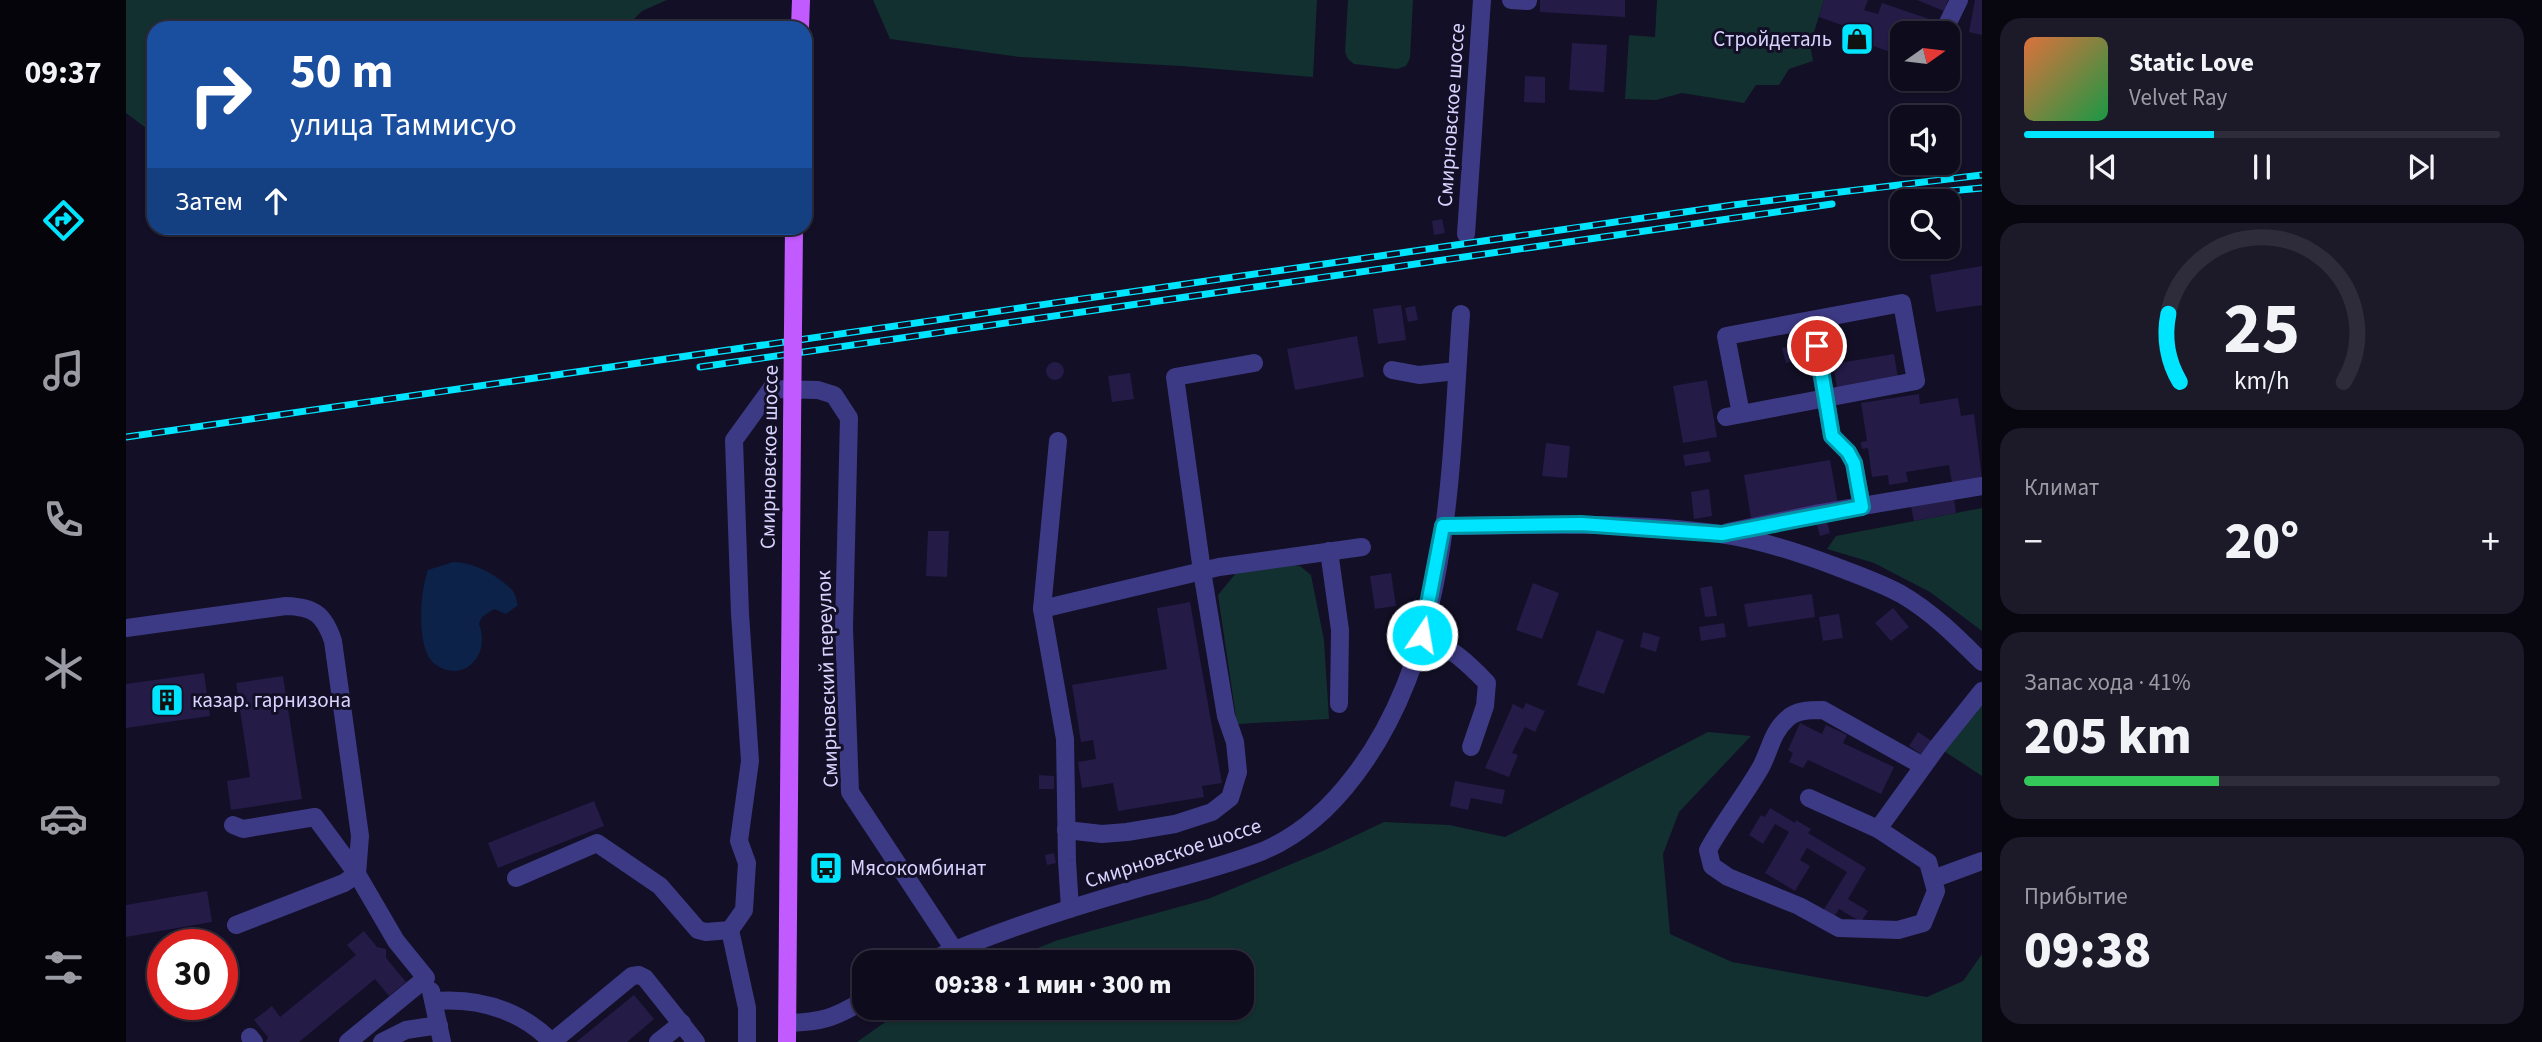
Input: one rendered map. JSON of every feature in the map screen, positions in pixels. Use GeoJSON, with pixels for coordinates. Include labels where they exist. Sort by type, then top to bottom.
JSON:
{"type":"FeatureCollection","features":[{"type":"Feature","properties":{"kind":"main road"},"geometry":{"type":"LineString","coordinates":[[800,21],[801,0]]}},
{"type":"Feature","properties":{"kind":"main road","name":"Смирновское шоссе"},"geometry":{"type":"LineString","coordinates":[[787,1042],[794,235]]}},
{"type":"Feature","properties":{"kind":"street","name":"Смирновское шоссе"},"geometry":{"type":"LineString","coordinates":[[1466,234],[1482,0]]}},
{"type":"Feature","properties":{"kind":"street"},"geometry":{"type":"LineString","coordinates":[[1511,0],[1528,1]]}},
{"type":"Feature","properties":{"kind":"street"},"geometry":{"type":"LineString","coordinates":[[1949,21],[1959,0]]}},
{"type":"Feature","properties":{"kind":"street"},"geometry":{"type":"LineString","coordinates":[[1902,303],[1916,381],[1827,398],[1733,416],[1726,336],[1902,303]]}},
{"type":"Feature","properties":{"kind":"street","name":"Смирновское шоссе"},"geometry":{"type":"LineString","coordinates":[[958,950],[1070,909],[1218,867],[1252,854],[1286,840],[1314,820],[1338,797],[1383,734],[1409,678],[1422,635],[1452,471],[1461,314]]}},
{"type":"Feature","properties":{"kind":"street"},"geometry":{"type":"LineString","coordinates":[[1812,320],[1832,436],[1848,452],[1854,463],[1862,507]]}},
{"type":"Feature","properties":{"kind":"street"},"geometry":{"type":"LineString","coordinates":[[1066,830],[1102,834],[1175,824],[1212,812],[1230,798],[1238,772],[1235,742],[1226,716],[1202,570],[1175,377],[1254,363]]}},
{"type":"Feature","properties":{"kind":"street"},"geometry":{"type":"LineString","coordinates":[[1392,370],[1419,375],[1457,371]]}},
{"type":"Feature","properties":{"kind":"street","name":"Смирновский переулок"},"geometry":{"type":"LineString","coordinates":[[730,930],[744,910],[747,863],[739,841],[750,761],[740,614],[734,440],[771,389],[818,390],[834,395],[849,418],[844,628],[850,792],[954,950]]}},
{"type":"Feature","properties":{"kind":"street"},"geometry":{"type":"LineString","coordinates":[[1058,440],[1042,609],[1065,739],[1070,909]]}},
{"type":"Feature","properties":{"kind":"street"},"geometry":{"type":"LineString","coordinates":[[1722,534],[1982,486]]}},
{"type":"Feature","properties":{"kind":"street"},"geometry":{"type":"LineString","coordinates":[[1443,526],[1581,524],[1722,534],[1814,558],[1900,594],[1952,632],[1982,662]]}},
{"type":"Feature","properties":{"kind":"street"},"geometry":{"type":"LineString","coordinates":[[1042,609],[1202,570],[1362,547]]}},
{"type":"Feature","properties":{"kind":"street"},"geometry":{"type":"LineString","coordinates":[[1329,551],[1340,630],[1339,704]]}},
{"type":"Feature","properties":{"kind":"street"},"geometry":{"type":"LineString","coordinates":[[126,628],[286,606],[312,610],[322,617],[333,641],[357,810],[360,836],[357,874]]}},
{"type":"Feature","properties":{"kind":"street"},"geometry":{"type":"LineString","coordinates":[[1422,635],[1442,643],[1463,658],[1487,683],[1485,706],[1471,747]]}},
{"type":"Feature","properties":{"kind":"street"},"geometry":{"type":"LineString","coordinates":[[1878,829],[1923,765],[1982,691]]}},
{"type":"Feature","properties":{"kind":"street"},"geometry":{"type":"LineString","coordinates":[[1809,798],[1878,829],[1928,863],[1936,891],[1923,923],[1898,930],[1839,928],[1799,906],[1728,877],[1712,866],[1708,850],[1720,827],[1761,766],[1776,730],[1789,716],[1805,710],[1823,710],[1923,765]]}},
{"type":"Feature","properties":{"kind":"street"},"geometry":{"type":"LineString","coordinates":[[233,825],[243,829],[315,817],[357,874],[396,941],[426,978],[435,1001],[441,1034],[406,1030],[383,1042]]}},
{"type":"Feature","properties":{"kind":"street"},"geometry":{"type":"LineString","coordinates":[[516,878],[597,844],[660,886],[698,930],[730,930],[747,1008],[747,1042]]}},
{"type":"Feature","properties":{"kind":"street"},"geometry":{"type":"LineString","coordinates":[[1933,879],[1982,861]]}},
{"type":"Feature","properties":{"kind":"street"},"geometry":{"type":"LineString","coordinates":[[236,925],[344,883],[357,874]]}},
{"type":"Feature","properties":{"kind":"street"},"geometry":{"type":"LineString","coordinates":[[435,1001],[459,1000],[486,1004],[535,1025],[552,1042],[632,976],[639,975],[645,978],[696,1042]]}},
{"type":"Feature","properties":{"kind":"street"},"geometry":{"type":"LineString","coordinates":[[348,1042],[426,978]]}},
{"type":"Feature","properties":{"kind":"street"},"geometry":{"type":"LineString","coordinates":[[788,1023],[816,1022],[852,1007]]}},
{"type":"Feature","properties":{"kind":"street"},"geometry":{"type":"LineString","coordinates":[[658,1042],[682,1023]]}},
{"type":"Feature","properties":{"kind":"green space"},"geometry":{"type":"Polygon","coordinates":[[[126,0],[667,0],[642,11],[632,21],[147,21],[147,129],[126,113],[126,0]]]}},
{"type":"Feature","properties":{"kind":"green space"},"geometry":{"type":"Polygon","coordinates":[[[873,0],[1317,0],[1313,77],[1020,57],[890,39],[873,0]]]}},
{"type":"Feature","properties":{"kind":"green space"},"geometry":{"type":"Polygon","coordinates":[[[1348,0],[1413,0],[1410,58],[1406,66],[1397,69],[1354,64],[1348,59],[1345,52],[1348,0]]]}},
{"type":"Feature","properties":{"kind":"green space"},"geometry":{"type":"Polygon","coordinates":[[[1657,0],[1824,0],[1810,45],[1813,61],[1789,69],[1779,85],[1756,85],[1744,103],[1682,93],[1656,100],[1625,99],[1629,35],[1655,37],[1657,0]]]}},
{"type":"Feature","properties":{"kind":"green space"},"geometry":{"type":"Polygon","coordinates":[[[1982,508],[1982,631],[1930,592],[1874,563],[1827,549],[1836,536],[1982,508]]]}},
{"type":"Feature","properties":{"kind":"green space"},"geometry":{"type":"Polygon","coordinates":[[[1300,566],[1311,575],[1324,640],[1329,719],[1237,724],[1218,595],[1236,573],[1300,566]]]}},
{"type":"Feature","properties":{"kind":"green space"},"geometry":{"type":"Polygon","coordinates":[[[1982,703],[1982,776],[1944,751],[1982,703]]]}},
{"type":"Feature","properties":{"kind":"green space"},"geometry":{"type":"Polygon","coordinates":[[[1708,732],[1751,736],[1679,812],[1663,854],[1670,934],[1732,962],[1927,997],[1963,981],[1982,954],[1982,1042],[857,1042],[888,1020],[1254,1020],[1254,950],[1033,950],[1058,940],[1208,899],[1384,822],[1449,825],[1505,837],[1708,732]]]}},
{"type":"Feature","properties":{"kind":"water"},"geometry":{"type":"Polygon","coordinates":[[[453,562],[477,567],[500,579],[513,592],[518,605],[506,614],[494,609],[482,617],[479,624],[482,635],[478,655],[473,663],[457,671],[436,665],[429,658],[421,620],[428,570],[453,562]]]}},
{"type":"Feature","properties":{"kind":"building"},"geometry":{"type":"Polygon","coordinates":[[[1540,0],[1625,0],[1625,17],[1540,12],[1540,0]]]}},
{"type":"Feature","properties":{"kind":"building"},"geometry":{"type":"Polygon","coordinates":[[[1824,0],[1868,0],[1864,10],[1878,14],[1882,3],[1935,21],[1890,21],[1890,52],[1867,44],[1870,35],[1819,17],[1824,0]]]}},
{"type":"Feature","properties":{"kind":"building"},"geometry":{"type":"Polygon","coordinates":[[[1917,0],[1948,0],[1944,11],[1917,0]]]}},
{"type":"Feature","properties":{"kind":"building"},"geometry":{"type":"Polygon","coordinates":[[[1975,0],[1982,0],[1982,35],[1969,32],[1975,0]]]}},
{"type":"Feature","properties":{"kind":"building"},"geometry":{"type":"Polygon","coordinates":[[[1572,43],[1607,45],[1604,92],[1569,90],[1572,43]]]}},
{"type":"Feature","properties":{"kind":"building"},"geometry":{"type":"Polygon","coordinates":[[[1525,76],[1545,77],[1545,103],[1524,102],[1525,76]]]}},
{"type":"Feature","properties":{"kind":"building"},"geometry":{"type":"Polygon","coordinates":[[[1442,219],[1445,233],[1434,235],[1432,221],[1442,219]]]}},
{"type":"Feature","properties":{"kind":"building"},"geometry":{"type":"Polygon","coordinates":[[[1982,266],[1982,305],[1936,312],[1930,275],[1982,266]]]}},
{"type":"Feature","properties":{"kind":"building"},"geometry":{"type":"Polygon","coordinates":[[[1401,305],[1406,340],[1378,344],[1373,309],[1401,305]]]}},
{"type":"Feature","properties":{"kind":"building"},"geometry":{"type":"Polygon","coordinates":[[[1415,306],[1418,320],[1408,322],[1405,308],[1415,306]]]}},
{"type":"Feature","properties":{"kind":"building"},"geometry":{"type":"Polygon","coordinates":[[[1357,336],[1364,377],[1295,390],[1287,349],[1357,336]]]}},
{"type":"Feature","properties":{"kind":"building"},"geometry":{"type":"Polygon","coordinates":[[[1802,343],[1805,359],[1786,363],[1782,348],[1802,343]]]}},
{"type":"Feature","properties":{"kind":"building"},"geometry":{"type":"Polygon","coordinates":[[[1894,354],[1898,378],[1837,388],[1833,364],[1894,354]]]}},
{"type":"Feature","properties":{"kind":"building"},"geometry":{"type":"Polygon","coordinates":[[[1055,362],[1061,365],[1064,371],[1061,377],[1055,380],[1049,377],[1046,371],[1049,365],[1055,362]]]}},
{"type":"Feature","properties":{"kind":"building"},"geometry":{"type":"Polygon","coordinates":[[[1130,373],[1134,399],[1112,402],[1108,376],[1130,373]]]}},
{"type":"Feature","properties":{"kind":"building"},"geometry":{"type":"Polygon","coordinates":[[[1707,380],[1717,437],[1683,443],[1673,386],[1707,380]]]}},
{"type":"Feature","properties":{"kind":"building"},"geometry":{"type":"Polygon","coordinates":[[[1919,394],[1920,404],[1958,398],[1961,416],[1974,414],[1982,478],[1952,483],[1949,465],[1906,472],[1908,482],[1889,485],[1888,475],[1872,477],[1868,448],[1862,449],[1861,445],[1861,442],[1867,441],[1861,403],[1919,394]]]}},
{"type":"Feature","properties":{"kind":"building"},"geometry":{"type":"Polygon","coordinates":[[[1546,443],[1570,446],[1567,478],[1542,476],[1546,443]]]}},
{"type":"Feature","properties":{"kind":"building"},"geometry":{"type":"Polygon","coordinates":[[[1709,451],[1711,462],[1685,466],[1683,455],[1709,451]]]}},
{"type":"Feature","properties":{"kind":"building"},"geometry":{"type":"Polygon","coordinates":[[[1830,460],[1838,504],[1751,518],[1744,475],[1830,460]]]}},
{"type":"Feature","properties":{"kind":"building"},"geometry":{"type":"Polygon","coordinates":[[[1709,489],[1712,516],[1694,519],[1691,492],[1709,489]]]}},
{"type":"Feature","properties":{"kind":"building"},"geometry":{"type":"Polygon","coordinates":[[[1954,499],[1956,513],[1914,521],[1911,507],[1954,499]]]}},
{"type":"Feature","properties":{"kind":"building"},"geometry":{"type":"Polygon","coordinates":[[[1827,522],[1830,533],[1820,536],[1817,525],[1827,522]]]}},
{"type":"Feature","properties":{"kind":"building"},"geometry":{"type":"Polygon","coordinates":[[[928,531],[949,531],[947,577],[926,576],[928,531]]]}},
{"type":"Feature","properties":{"kind":"building"},"geometry":{"type":"Polygon","coordinates":[[[1391,573],[1396,606],[1375,609],[1370,576],[1391,573]]]}},
{"type":"Feature","properties":{"kind":"building"},"geometry":{"type":"Polygon","coordinates":[[[1533,583],[1559,593],[1542,639],[1516,630],[1533,583]]]}},
{"type":"Feature","properties":{"kind":"building"},"geometry":{"type":"Polygon","coordinates":[[[1712,586],[1717,616],[1705,617],[1700,588],[1712,586]]]}},
{"type":"Feature","properties":{"kind":"building"},"geometry":{"type":"Polygon","coordinates":[[[1812,594],[1815,617],[1748,627],[1744,604],[1812,594]]]}},
{"type":"Feature","properties":{"kind":"building"},"geometry":{"type":"Polygon","coordinates":[[[1190,602],[1222,783],[1202,786],[1204,797],[1118,811],[1113,783],[1082,788],[1078,762],[1096,759],[1093,740],[1081,742],[1072,685],[1167,669],[1157,608],[1190,602]]]}},
{"type":"Feature","properties":{"kind":"building"},"geometry":{"type":"Polygon","coordinates":[[[1893,608],[1909,627],[1891,641],[1875,623],[1893,608]]]}},
{"type":"Feature","properties":{"kind":"building"},"geometry":{"type":"Polygon","coordinates":[[[1839,614],[1843,638],[1823,641],[1819,617],[1839,614]]]}},
{"type":"Feature","properties":{"kind":"building"},"geometry":{"type":"Polygon","coordinates":[[[1724,623],[1726,637],[1701,641],[1699,627],[1724,623]]]}},
{"type":"Feature","properties":{"kind":"building"},"geometry":{"type":"Polygon","coordinates":[[[1597,630],[1624,640],[1604,694],[1577,685],[1597,630]]]}},
{"type":"Feature","properties":{"kind":"building"},"geometry":{"type":"Polygon","coordinates":[[[1643,632],[1660,637],[1656,652],[1640,647],[1643,632]]]}},
{"type":"Feature","properties":{"kind":"building","name":"казар. гарнизона"},"geometry":{"type":"Polygon","coordinates":[[[204,673],[210,716],[126,728],[126,684],[204,673]]]}},
{"type":"Feature","properties":{"kind":"building"},"geometry":{"type":"Polygon","coordinates":[[[283,676],[302,799],[231,810],[227,781],[250,777],[236,683],[283,676]]]}},
{"type":"Feature","properties":{"kind":"building"},"geometry":{"type":"Polygon","coordinates":[[[1526,703],[1545,711],[1535,732],[1525,727],[1512,753],[1518,755],[1509,777],[1485,768],[1513,704],[1523,709],[1526,703]]]}},
{"type":"Feature","properties":{"kind":"building"},"geometry":{"type":"Polygon","coordinates":[[[1800,723],[1822,734],[1826,725],[1847,735],[1843,743],[1894,767],[1881,794],[1808,760],[1803,768],[1789,762],[1793,753],[1788,750],[1800,723]]]}},
{"type":"Feature","properties":{"kind":"building"},"geometry":{"type":"Polygon","coordinates":[[[1918,732],[1932,741],[1922,755],[1909,746],[1918,732]]]}},
{"type":"Feature","properties":{"kind":"building"},"geometry":{"type":"Polygon","coordinates":[[[1039,775],[1054,776],[1054,789],[1039,789],[1039,775]]]}},
{"type":"Feature","properties":{"kind":"building"},"geometry":{"type":"Polygon","coordinates":[[[1455,781],[1505,790],[1502,804],[1471,798],[1468,810],[1450,806],[1455,781]]]}},
{"type":"Feature","properties":{"kind":"building"},"geometry":{"type":"Polygon","coordinates":[[[594,801],[604,826],[498,868],[488,843],[594,801]]]}},
{"type":"Feature","properties":{"kind":"building"},"geometry":{"type":"Polygon","coordinates":[[[1770,808],[1811,829],[1808,833],[1866,868],[1848,899],[1868,911],[1861,922],[1839,909],[1834,917],[1823,911],[1847,872],[1807,848],[1800,860],[1810,866],[1795,891],[1765,873],[1789,832],[1775,824],[1763,844],[1749,835],[1761,815],[1765,817],[1770,808]]]}},
{"type":"Feature","properties":{"kind":"building"},"geometry":{"type":"Polygon","coordinates":[[[1054,853],[1056,863],[1047,865],[1045,855],[1054,853]]]}},
{"type":"Feature","properties":{"kind":"building"},"geometry":{"type":"Polygon","coordinates":[[[207,891],[212,922],[172,929],[147,929],[147,933],[126,937],[126,905],[207,891]]]}},
{"type":"Feature","properties":{"kind":"building"},"geometry":{"type":"Polygon","coordinates":[[[364,931],[377,947],[386,949],[386,958],[406,982],[389,996],[375,979],[299,1042],[266,1042],[268,1037],[254,1020],[272,1006],[280,1017],[356,955],[347,945],[364,931]]]}},
{"type":"Feature","properties":{"kind":"building"},"geometry":{"type":"Polygon","coordinates":[[[634,995],[654,1019],[627,1042],[576,1042],[634,995]]]}},
{"type":"Feature","properties":{"kind":"railway"},"geometry":{"type":"LineString","coordinates":[[126,437],[1733,205],[1982,175]]}},
{"type":"Feature","properties":{"kind":"railway"},"geometry":{"type":"LineString","coordinates":[[1960,190],[1982,188]]}},
{"type":"Feature","properties":{"kind":"railway"},"geometry":{"type":"LineString","coordinates":[[700,367],[1832,204]]}},
{"type":"Feature","properties":{"kind":"place","name":"Стройдеталь"},"geometry":{"type":"Point","coordinates":[1857,39]}},
{"type":"Feature","properties":{"kind":"place","name":"казар. гарнизона"},"geometry":{"type":"Point","coordinates":[167,700]}},
{"type":"Feature","properties":{"kind":"place","name":"Мясокомбинат"},"geometry":{"type":"Point","coordinates":[826,868]}},
{"type":"Feature","properties":{"kind":"route"},"geometry":{"type":"LineString","coordinates":[[1422,635],[1443,526],[1581,524],[1722,534],[1862,507],[1854,463],[1848,452],[1840,447],[1832,436],[1817,346]]}}]}
